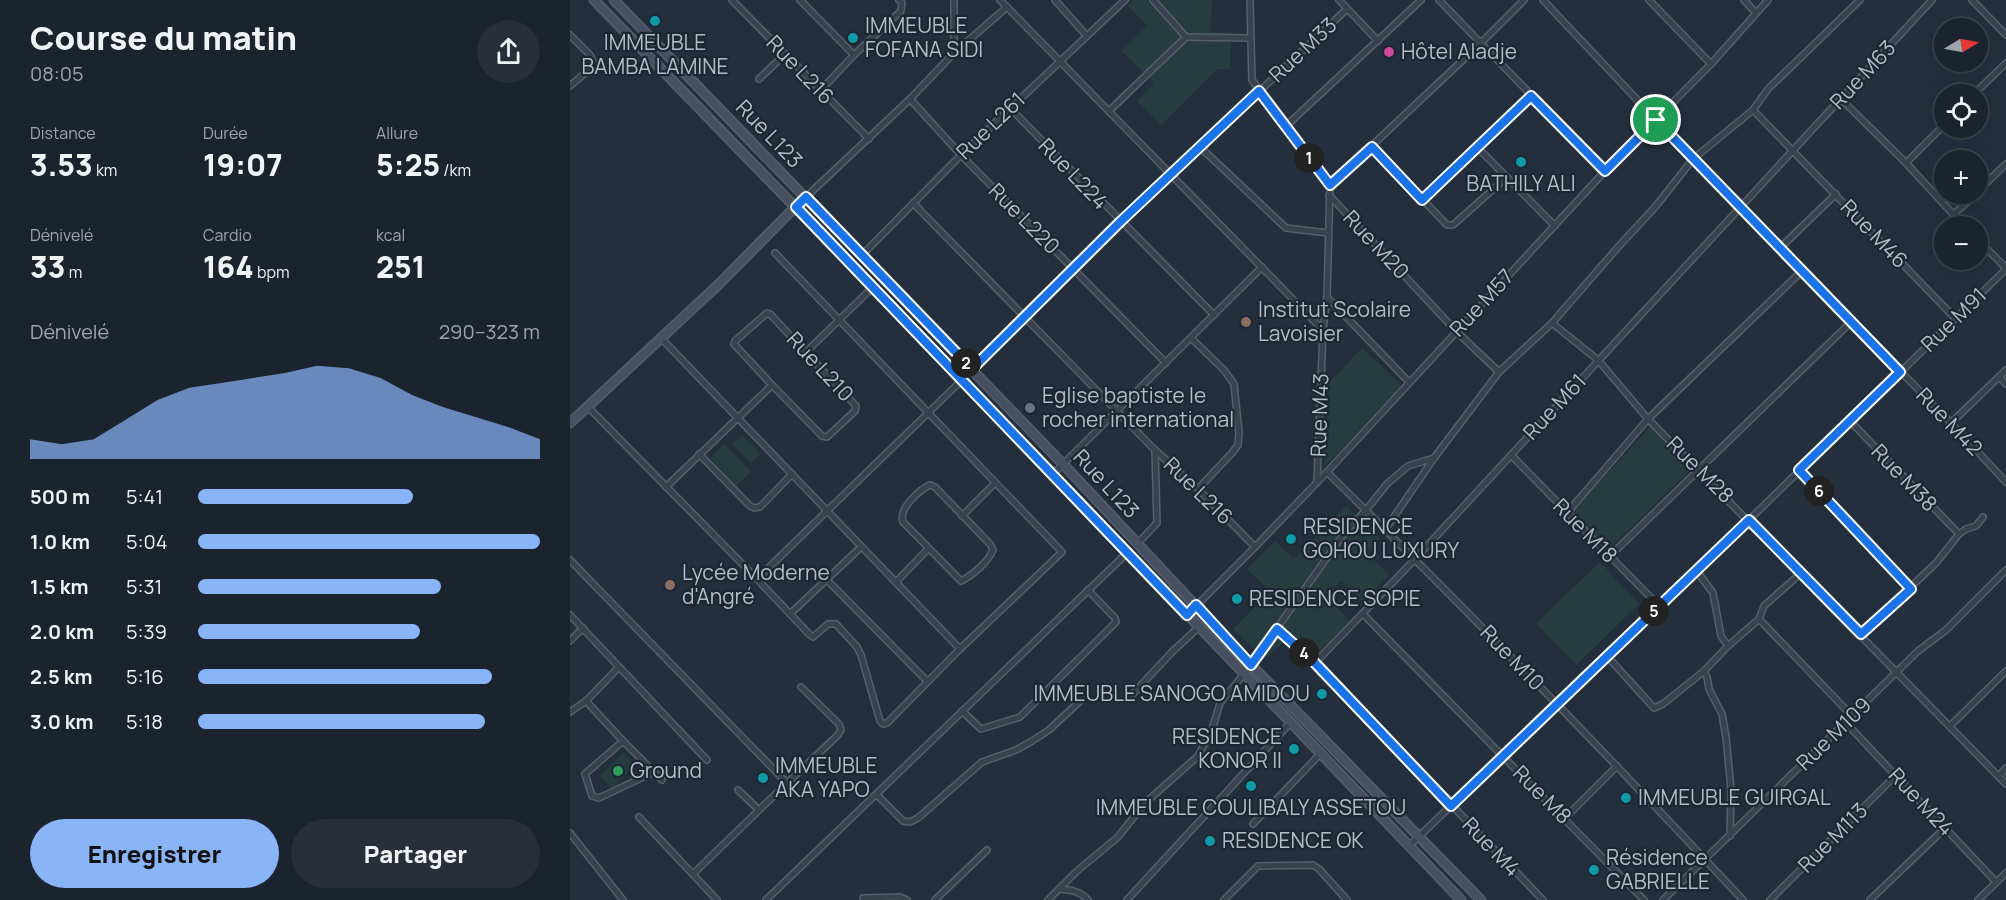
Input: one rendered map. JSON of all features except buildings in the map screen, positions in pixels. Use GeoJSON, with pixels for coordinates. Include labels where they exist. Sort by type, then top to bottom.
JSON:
{"type":"FeatureCollection","features":[{"type":"Feature","properties":{"kind":"main road","name":"Rue L123"},"geometry":{"type":"LineString","coordinates":[[594,0],[873,286],[1461,900]]}},
{"type":"Feature","properties":{"kind":"main road","name":"Rue L123"},"geometry":{"type":"LineString","coordinates":[[617,1],[1063,464],[1251,665],[1480,900]]}},
{"type":"Feature","properties":{"kind":"main road"},"geometry":{"type":"LineString","coordinates":[[570,423],[719,284],[806,197]]}},
{"type":"Feature","properties":{"kind":"street","name":"Rue L216"},"geometry":{"type":"LineString","coordinates":[[732,0],[869,139]]}},
{"type":"Feature","properties":{"kind":"street"},"geometry":{"type":"LineString","coordinates":[[800,0],[854,56]]}},
{"type":"Feature","properties":{"kind":"street"},"geometry":{"type":"LineString","coordinates":[[820,91],[901,12],[902,3],[899,0]]}},
{"type":"Feature","properties":{"kind":"street"},"geometry":{"type":"LineString","coordinates":[[954,0],[954,53]]}},
{"type":"Feature","properties":{"kind":"street"},"geometry":{"type":"LineString","coordinates":[[1000,0],[1323,330]]}},
{"type":"Feature","properties":{"kind":"street"},"geometry":{"type":"LineString","coordinates":[[1055,0],[1086,35]]}},
{"type":"Feature","properties":{"kind":"street","name":"Rue L261"},"geometry":{"type":"LineString","coordinates":[[862,255],[961,155],[1125,0]]}},
{"type":"Feature","properties":{"kind":"street"},"geometry":{"type":"LineString","coordinates":[[1153,0],[1186,37]]}},
{"type":"Feature","properties":{"kind":"street"},"geometry":{"type":"LineString","coordinates":[[1250,0],[1250,73],[1252,80],[1330,185],[1524,0]]}},
{"type":"Feature","properties":{"kind":"street"},"geometry":{"type":"LineString","coordinates":[[1339,0],[1378,41]]}},
{"type":"Feature","properties":{"kind":"street"},"geometry":{"type":"LineString","coordinates":[[1285,127],[1421,0]]}},
{"type":"Feature","properties":{"kind":"street"},"geometry":{"type":"LineString","coordinates":[[1439,0],[1605,171]]}},
{"type":"Feature","properties":{"kind":"street","name":"Rue M42"},"geometry":{"type":"LineString","coordinates":[[1543,0],[1693,159],[2006,482]]}},
{"type":"Feature","properties":{"kind":"street"},"geometry":{"type":"LineString","coordinates":[[1649,0],[1711,64]]}},
{"type":"Feature","properties":{"kind":"street"},"geometry":{"type":"LineString","coordinates":[[1744,0],[1756,13]]}},
{"type":"Feature","properties":{"kind":"street","name":"Rue M57"},"geometry":{"type":"LineString","coordinates":[[1187,615],[1327,472],[1605,171],[1711,64],[1768,0]]}},
{"type":"Feature","properties":{"kind":"street"},"geometry":{"type":"LineString","coordinates":[[1385,530],[1434,458],[1499,372],[1552,323],[1656,206],[1693,159],[1753,110],[1768,89],[1860,0]]}},
{"type":"Feature","properties":{"kind":"street","name":"Rue M63"},"geometry":{"type":"LineString","coordinates":[[1793,150],[1932,0]]}},
{"type":"Feature","properties":{"kind":"street"},"geometry":{"type":"LineString","coordinates":[[1972,0],[2006,35]]}},
{"type":"Feature","properties":{"kind":"street"},"geometry":{"type":"LineString","coordinates":[[806,197],[869,139],[954,53],[1007,8]]}},
{"type":"Feature","properties":{"kind":"street","name":"Rue M33"},"geometry":{"type":"LineString","coordinates":[[972,369],[1120,222],[1347,9]]}},
{"type":"Feature","properties":{"kind":"street"},"geometry":{"type":"LineString","coordinates":[[570,35],[590,55],[594,63],[570,86]]}},
{"type":"Feature","properties":{"kind":"street"},"geometry":{"type":"LineString","coordinates":[[1109,111],[1186,37],[1250,38]]}},
{"type":"Feature","properties":{"kind":"street"},"geometry":{"type":"LineString","coordinates":[[759,79],[785,54]]}},
{"type":"Feature","properties":{"kind":"street"},"geometry":{"type":"LineString","coordinates":[[1984,84],[2006,63]]}},
{"type":"Feature","properties":{"kind":"street"},"geometry":{"type":"LineString","coordinates":[[1422,200],[1531,96]]}},
{"type":"Feature","properties":{"kind":"street","name":"Rue L220"},"geometry":{"type":"LineString","coordinates":[[910,99],[961,155],[1166,363]]}},
{"type":"Feature","properties":{"kind":"street"},"geometry":{"type":"LineString","coordinates":[[1841,99],[1906,163],[1953,215],[1964,204]]}},
{"type":"Feature","properties":{"kind":"street","name":"Rue L224"},"geometry":{"type":"LineString","coordinates":[[1010,108],[1214,315]]}},
{"type":"Feature","properties":{"kind":"street","name":"Rue M46"},"geometry":{"type":"LineString","coordinates":[[1753,110],[1955,318]]}},
{"type":"Feature","properties":{"kind":"street"},"geometry":{"type":"LineString","coordinates":[[1906,163],[1934,135]]}},
{"type":"Feature","properties":{"kind":"street"},"geometry":{"type":"LineString","coordinates":[[1200,147],[1286,228],[1328,233]]}},
{"type":"Feature","properties":{"kind":"street"},"geometry":{"type":"LineString","coordinates":[[1372,147],[1447,225],[1453,225],[1507,177]]}},
{"type":"Feature","properties":{"kind":"street"},"geometry":{"type":"LineString","coordinates":[[1477,147],[1555,226]]}},
{"type":"Feature","properties":{"kind":"street","name":"Rue M61"},"geometry":{"type":"LineString","coordinates":[[1315,663],[1415,559],[1793,150]]}},
{"type":"Feature","properties":{"kind":"street"},"geometry":{"type":"LineString","coordinates":[[1988,181],[2006,164]]}},
{"type":"Feature","properties":{"kind":"street","name":"Rue M43"},"geometry":{"type":"LineString","coordinates":[[1317,482],[1323,330],[1327,297],[1330,185]]}},
{"type":"Feature","properties":{"kind":"street"},"geometry":{"type":"LineString","coordinates":[[1780,248],[1836,194]]}},
{"type":"Feature","properties":{"kind":"street","name":"Rue M20"},"geometry":{"type":"LineString","coordinates":[[1329,195],[1456,331],[1499,372]]}},
{"type":"Feature","properties":{"kind":"street","name":"Rue L216"},"geometry":{"type":"LineString","coordinates":[[913,203],[1116,411],[1255,547]]}},
{"type":"Feature","properties":{"kind":"street"},"geometry":{"type":"LineString","coordinates":[[1988,250],[2006,268]]}},
{"type":"Feature","properties":{"kind":"street"},"geometry":{"type":"LineString","coordinates":[[587,406],[813,637],[828,624],[836,624],[857,647],[880,721],[887,723],[927,681],[1062,552],[775,253]]}},
{"type":"Feature","properties":{"kind":"street"},"geometry":{"type":"LineString","coordinates":[[1053,474],[1262,267]]}},
{"type":"Feature","properties":{"kind":"street","name":"Rue M91"},"geometry":{"type":"LineString","coordinates":[[1409,846],[1749,520],[2006,268]]}},
{"type":"Feature","properties":{"kind":"street"},"geometry":{"type":"LineString","coordinates":[[1567,513],[1648,419],[1802,271]]}},
{"type":"Feature","properties":{"kind":"street"},"geometry":{"type":"LineString","coordinates":[[806,352],[873,286]]}},
{"type":"Feature","properties":{"kind":"street"},"geometry":{"type":"LineString","coordinates":[[1327,297],[1409,382]]}},
{"type":"Feature","properties":{"kind":"street","name":"Rue L210"},"geometry":{"type":"LineString","coordinates":[[767,313],[855,403],[857,408],[826,437],[822,436],[772,386],[734,344],[767,313]]}},
{"type":"Feature","properties":{"kind":"street"},"geometry":{"type":"LineString","coordinates":[[1610,556],[1851,322]]}},
{"type":"Feature","properties":{"kind":"street","name":"Rue M28"},"geometry":{"type":"LineString","coordinates":[[1552,323],[1598,360],[1648,419],[2006,783]]}},
{"type":"Feature","properties":{"kind":"street"},"geometry":{"type":"LineString","coordinates":[[660,338],[960,649]]}},
{"type":"Feature","properties":{"kind":"street"},"geometry":{"type":"LineString","coordinates":[[1191,338],[1224,370],[1234,384],[1239,433],[1238,445],[1233,453],[1198,489]]}},
{"type":"Feature","properties":{"kind":"street"},"geometry":{"type":"LineString","coordinates":[[1951,423],[2006,370]]}},
{"type":"Feature","properties":{"kind":"street"},"geometry":{"type":"LineString","coordinates":[[1999,377],[2006,384]]}},
{"type":"Feature","properties":{"kind":"street"},"geometry":{"type":"LineString","coordinates":[[757,579],[962,380]]}},
{"type":"Feature","properties":{"kind":"street"},"geometry":{"type":"LineString","coordinates":[[666,487],[772,386]]}},
{"type":"Feature","properties":{"kind":"street","name":"Rue M38"},"geometry":{"type":"LineString","coordinates":[[1850,421],[1959,534]]}},
{"type":"Feature","properties":{"kind":"street"},"geometry":{"type":"LineString","coordinates":[[1138,543],[1157,523],[1155,450]]}},
{"type":"Feature","properties":{"kind":"street"},"geometry":{"type":"LineString","coordinates":[[699,454],[754,508],[760,507],[792,474]]}},
{"type":"Feature","properties":{"kind":"street","name":"Rue M18"},"geometry":{"type":"LineString","coordinates":[[1510,455],[1659,606]]}},
{"type":"Feature","properties":{"kind":"street"},"geometry":{"type":"LineString","coordinates":[[1251,665],[1345,531],[1387,484],[1408,466],[1434,458]]}},
{"type":"Feature","properties":{"kind":"street"},"geometry":{"type":"LineString","coordinates":[[2000,474],[2006,468]]}},
{"type":"Feature","properties":{"kind":"street"},"geometry":{"type":"LineString","coordinates":[[1799,470],[1911,589]]}},
{"type":"Feature","properties":{"kind":"street","name":"Rue M10"},"geometry":{"type":"LineString","coordinates":[[1327,472],[1617,766],[1743,900]]}},
{"type":"Feature","properties":{"kind":"street"},"geometry":{"type":"LineString","coordinates":[[962,516],[995,483]]}},
{"type":"Feature","properties":{"kind":"street"},"geometry":{"type":"LineString","coordinates":[[930,485],[935,487],[990,544],[993,550],[991,556],[962,581],[928,549],[903,522],[901,516],[903,510],[925,487],[930,485]]}},
{"type":"Feature","properties":{"kind":"street"},"geometry":{"type":"LineString","coordinates":[[1861,634],[1911,589],[1959,534],[1976,526],[1983,517]]}},
{"type":"Feature","properties":{"kind":"street"},"geometry":{"type":"LineString","coordinates":[[790,614],[861,547]]}},
{"type":"Feature","properties":{"kind":"street"},"geometry":{"type":"LineString","coordinates":[[896,582],[928,549]]}},
{"type":"Feature","properties":{"kind":"street"},"geometry":{"type":"LineString","coordinates":[[766,900],[1127,553]]}},
{"type":"Feature","properties":{"kind":"street"},"geometry":{"type":"LineString","coordinates":[[570,560],[787,783]]}},
{"type":"Feature","properties":{"kind":"street"},"geometry":{"type":"LineString","coordinates":[[1696,570],[1713,593],[1722,636],[1728,646]]}},
{"type":"Feature","properties":{"kind":"street","name":"Rue M109"},"geometry":{"type":"LineString","coordinates":[[1663,900],[1918,651],[1946,630],[2006,570]]}},
{"type":"Feature","properties":{"kind":"street"},"geometry":{"type":"LineString","coordinates":[[1607,656],[1654,708],[1663,704],[1704,671],[1759,619],[1764,606],[1801,573]]}},
{"type":"Feature","properties":{"kind":"street"},"geometry":{"type":"LineString","coordinates":[[826,579],[927,681]]}},
{"type":"Feature","properties":{"kind":"street"},"geometry":{"type":"LineString","coordinates":[[962,711],[981,729],[1020,717],[1116,622],[1115,618],[1088,590]]}},
{"type":"Feature","properties":{"kind":"street","name":"Rue M8"},"geometry":{"type":"LineString","coordinates":[[1363,614],[1644,900]]}},
{"type":"Feature","properties":{"kind":"street"},"geometry":{"type":"LineString","coordinates":[[570,615],[707,759]]}},
{"type":"Feature","properties":{"kind":"street"},"geometry":{"type":"LineString","coordinates":[[1759,619],[1852,716]]}},
{"type":"Feature","properties":{"kind":"street"},"geometry":{"type":"LineString","coordinates":[[1128,699],[1199,627]]}},
{"type":"Feature","properties":{"kind":"street"},"geometry":{"type":"LineString","coordinates":[[570,641],[583,628]]}},
{"type":"Feature","properties":{"kind":"street","name":"Rue M4"},"geometry":{"type":"LineString","coordinates":[[1277,629],[1315,663],[1542,900]]}},
{"type":"Feature","properties":{"kind":"street"},"geometry":{"type":"LineString","coordinates":[[570,712],[586,701],[620,667]]}},
{"type":"Feature","properties":{"kind":"street"},"geometry":{"type":"LineString","coordinates":[[1704,671],[1709,689],[1722,714],[1726,736],[1731,789],[1730,836]]}},
{"type":"Feature","properties":{"kind":"street"},"geometry":{"type":"LineString","coordinates":[[1950,726],[2006,671]]}},
{"type":"Feature","properties":{"kind":"street"},"geometry":{"type":"LineString","coordinates":[[1048,900],[1077,871],[1118,837],[1144,804],[1198,756],[1212,730],[1220,703],[1244,674]]}},
{"type":"Feature","properties":{"kind":"street"},"geometry":{"type":"LineString","coordinates":[[693,874],[841,730],[839,724],[801,687]]}},
{"type":"Feature","properties":{"kind":"street"},"geometry":{"type":"LineString","coordinates":[[586,701],[662,780]]}},
{"type":"Feature","properties":{"kind":"street"},"geometry":{"type":"LineString","coordinates":[[877,795],[903,821],[910,822],[918,818],[982,762],[1016,750],[1032,741],[1049,730],[1080,701]]}},
{"type":"Feature","properties":{"kind":"street"},"geometry":{"type":"LineString","coordinates":[[1127,900],[1291,722]]}},
{"type":"Feature","properties":{"kind":"street","name":"Rue M24"},"geometry":{"type":"LineString","coordinates":[[1846,723],[1996,882]]}},
{"type":"Feature","properties":{"kind":"street"},"geometry":{"type":"LineString","coordinates":[[623,741],[585,774],[592,796],[599,798],[654,772]]}},
{"type":"Feature","properties":{"kind":"street"},"geometry":{"type":"LineString","coordinates":[[1253,824],[1321,753]]}},
{"type":"Feature","properties":{"kind":"street"},"geometry":{"type":"LineString","coordinates":[[1565,818],[1617,766]]}},
{"type":"Feature","properties":{"kind":"street"},"geometry":{"type":"LineString","coordinates":[[1999,776],[2006,768]]}},
{"type":"Feature","properties":{"kind":"street","name":"Rue M113"},"geometry":{"type":"LineString","coordinates":[[1770,900],[1896,776]]}},
{"type":"Feature","properties":{"kind":"street"},"geometry":{"type":"LineString","coordinates":[[738,790],[759,810]]}},
{"type":"Feature","properties":{"kind":"street"},"geometry":{"type":"LineString","coordinates":[[639,817],[717,900]]}},
{"type":"Feature","properties":{"kind":"street"},"geometry":{"type":"LineString","coordinates":[[1870,900],[1945,828]]}},
{"type":"Feature","properties":{"kind":"street"},"geometry":{"type":"LineString","coordinates":[[570,833],[624,900]]}},
{"type":"Feature","properties":{"kind":"street"},"geometry":{"type":"LineString","coordinates":[[935,900],[987,850]]}},
{"type":"Feature","properties":{"kind":"street"},"geometry":{"type":"LineString","coordinates":[[1224,900],[1258,866],[1306,864],[1318,869],[1347,900]]}},
{"type":"Feature","properties":{"kind":"street"},"geometry":{"type":"LineString","coordinates":[[1978,900],[2006,873]]}},
{"type":"Feature","properties":{"kind":"street"},"geometry":{"type":"LineString","coordinates":[[1059,889],[1075,891],[1088,900]]}},
{"type":"Feature","properties":{"kind":"street"},"geometry":{"type":"LineString","coordinates":[[863,898],[900,897],[907,900]]}},
{"type":"Feature","properties":{"kind":"green space"},"geometry":{"type":"Polygon","coordinates":[[[1133,0],[1212,0],[1211,32],[1231,33],[1230,69],[1217,69],[1161,125],[1137,101],[1154,83],[1122,51],[1147,26],[1128,6],[1133,0]]]}},
{"type":"Feature","properties":{"kind":"green space"},"geometry":{"type":"Polygon","coordinates":[[[1362,348],[1401,386],[1324,467],[1330,382],[1362,348]]]}},
{"type":"Feature","properties":{"kind":"green space"},"geometry":{"type":"Polygon","coordinates":[[[1651,426],[1692,468],[1609,548],[1573,511],[1651,426]]]}},
{"type":"Feature","properties":{"kind":"green space"},"geometry":{"type":"Polygon","coordinates":[[[742,435],[761,454],[751,463],[732,444],[742,435]]]}},
{"type":"Feature","properties":{"kind":"green space"},"geometry":{"type":"Polygon","coordinates":[[[724,444],[751,472],[736,486],[710,458],[724,444]]]}},
{"type":"Feature","properties":{"kind":"green space"},"geometry":{"type":"Polygon","coordinates":[[[1346,506],[1380,539],[1367,553],[1389,575],[1363,602],[1341,581],[1326,596],[1350,621],[1310,662],[1286,639],[1265,660],[1233,629],[1270,591],[1247,569],[1275,541],[1294,559],[1346,506]]]}},
{"type":"Feature","properties":{"kind":"green space"},"geometry":{"type":"Polygon","coordinates":[[[1600,562],[1639,604],[1576,665],[1536,623],[1600,562]]]}},
{"type":"Feature","properties":{"kind":"green space","name":"Ground"},"geometry":{"type":"Polygon","coordinates":[[[623,753],[635,765],[612,788],[600,776],[623,753]]]}},
{"type":"Feature","properties":{"kind":"place","name":"IMMEUBLE BAMBA LAMINE"},"geometry":{"type":"Point","coordinates":[655,21]}},
{"type":"Feature","properties":{"kind":"place","name":"IMMEUBLE FOFANA SIDI"},"geometry":{"type":"Point","coordinates":[853,38]}},
{"type":"Feature","properties":{"kind":"place","name":"Hôtel Aladje"},"geometry":{"type":"Point","coordinates":[1389,52]}},
{"type":"Feature","properties":{"kind":"place","name":"BATHILY ALI"},"geometry":{"type":"Point","coordinates":[1521,162]}},
{"type":"Feature","properties":{"kind":"place","name":"Institut Scolaire Lavoisier"},"geometry":{"type":"Point","coordinates":[1246,322]}},
{"type":"Feature","properties":{"kind":"place","name":"Eglise baptiste le rocher international"},"geometry":{"type":"Point","coordinates":[1030,408]}},
{"type":"Feature","properties":{"kind":"place","name":"RESIDENCE GOHOU LUXURY"},"geometry":{"type":"Point","coordinates":[1291,539]}},
{"type":"Feature","properties":{"kind":"place","name":"Lycée Moderne d'Angré"},"geometry":{"type":"Point","coordinates":[670,585]}},
{"type":"Feature","properties":{"kind":"place","name":"RESIDENCE SOPIE"},"geometry":{"type":"Point","coordinates":[1237,599]}},
{"type":"Feature","properties":{"kind":"place","name":"IMMEUBLE SANOGO AMIDOU"},"geometry":{"type":"Point","coordinates":[1322,694]}},
{"type":"Feature","properties":{"kind":"place","name":"RESIDENCE KONOR II"},"geometry":{"type":"Point","coordinates":[1294,749]}},
{"type":"Feature","properties":{"kind":"place","name":"Ground"},"geometry":{"type":"Point","coordinates":[618,771]}},
{"type":"Feature","properties":{"kind":"place","name":"IMMEUBLE AKA YAPO"},"geometry":{"type":"Point","coordinates":[763,778]}},
{"type":"Feature","properties":{"kind":"place","name":"IMMEUBLE COULIBALY ASSETOU"},"geometry":{"type":"Point","coordinates":[1251,786]}},
{"type":"Feature","properties":{"kind":"place","name":"IMMEUBLE GUIRGAL"},"geometry":{"type":"Point","coordinates":[1626,798]}},
{"type":"Feature","properties":{"kind":"place","name":"RESIDENCE OK"},"geometry":{"type":"Point","coordinates":[1210,841]}},
{"type":"Feature","properties":{"kind":"place","name":"Résidence GABRIELLE"},"geometry":{"type":"Point","coordinates":[1594,870]}},
{"type":"Feature","properties":{"kind":"route"},"geometry":{"type":"LineString","coordinates":[[1259,91],[1330,185],[1372,147],[1422,200],[1531,96],[1605,171],[1656,120],[1900,372],[1799,470],[1911,589],[1861,634],[1749,520],[1451,806],[1315,663],[1277,629],[1251,665],[1196,605],[1187,615],[796,207],[806,197],[972,369],[1120,222],[1259,91]]}}]}
